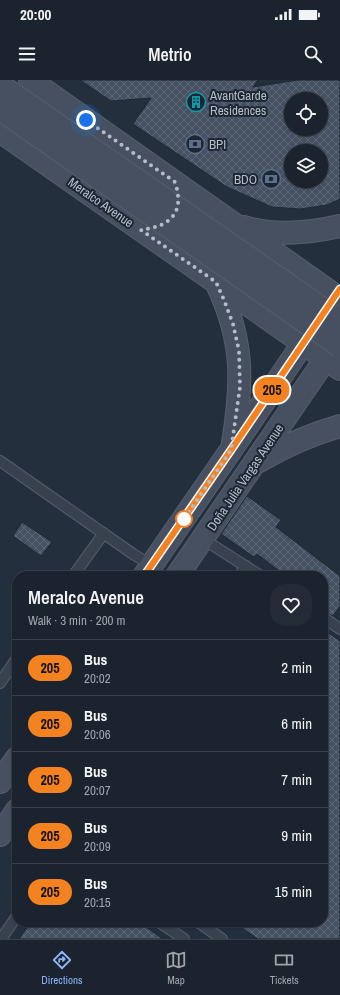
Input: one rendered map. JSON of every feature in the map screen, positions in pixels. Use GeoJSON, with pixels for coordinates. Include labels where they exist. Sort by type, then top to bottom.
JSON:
{"type":"FeatureCollection","features":[{"type":"Feature","properties":{"kind":"main road"},"geometry":{"type":"LineString","coordinates":[[30,80],[338,294]]}},
{"type":"Feature","properties":{"kind":"main road"},"geometry":{"type":"LineString","coordinates":[[0,85],[338,345]]}},
{"type":"Feature","properties":{"kind":"main road","name":"Meralco Avenue"},"geometry":{"type":"LineString","coordinates":[[0,109],[338,345]]}},
{"type":"Feature","properties":{"kind":"main road","name":"Meralco Avenue"},"geometry":{"type":"LineString","coordinates":[[0,131],[303,344],[338,345]]}},
{"type":"Feature","properties":{"kind":"main road"},"geometry":{"type":"LineString","coordinates":[[141,230],[163,224],[176,212],[179,200],[175,182]]}},
{"type":"Feature","properties":{"kind":"main road"},"geometry":{"type":"LineString","coordinates":[[236,224],[272,232],[316,230],[340,226]]}},
{"type":"Feature","properties":{"kind":"main road"},"geometry":{"type":"LineString","coordinates":[[231,450],[240,387],[239,351],[233,324],[224,300],[211,279],[220,270],[229,270],[241,274],[316,324],[338,345]]}},
{"type":"Feature","properties":{"kind":"main road","name":"Doña Julia Vargas Avenue"},"geometry":{"type":"LineString","coordinates":[[148,571],[338,294]]}},
{"type":"Feature","properties":{"kind":"main road","name":"Doña Julia Vargas Avenue"},"geometry":{"type":"LineString","coordinates":[[180,571],[254,463],[338,345]]}},
{"type":"Feature","properties":{"kind":"main road"},"geometry":{"type":"LineString","coordinates":[[254,463],[279,449],[340,426]]}},
{"type":"Feature","properties":{"kind":"main road"},"geometry":{"type":"LineString","coordinates":[[0,782],[12,765]]}},
{"type":"Feature","properties":{"kind":"lane"},"geometry":{"type":"LineString","coordinates":[[0,461],[104,533],[148,571]]}},
{"type":"Feature","properties":{"kind":"lane"},"geometry":{"type":"LineString","coordinates":[[77,571],[104,533]]}},
{"type":"Feature","properties":{"kind":"lane"},"geometry":{"type":"LineString","coordinates":[[203,538],[254,571]]}},
{"type":"Feature","properties":{"kind":"lane"},"geometry":{"type":"LineString","coordinates":[[242,571],[246,566]]}},
{"type":"Feature","properties":{"kind":"lane"},"geometry":{"type":"LineString","coordinates":[[328,621],[340,629]]}},
{"type":"Feature","properties":{"kind":"lane"},"geometry":{"type":"LineString","coordinates":[[0,683],[12,665]]}},
{"type":"Feature","properties":{"kind":"lane"},"geometry":{"type":"LineString","coordinates":[[1,939],[12,923]]}},
{"type":"Feature","properties":{"kind":"lane"},"geometry":{"type":"LineString","coordinates":[[166,927],[184,939]]}},
{"type":"Feature","properties":{"kind":"lane"},"geometry":{"type":"LineString","coordinates":[[205,927],[222,939]]}},
{"type":"Feature","properties":{"kind":"building"},"geometry":{"type":"Polygon","coordinates":[[[80,80],[258,80],[253,87],[298,80],[340,80],[340,199],[327,205],[300,209],[272,207],[227,187],[133,124],[151,98],[111,101],[80,80]]]}},
{"type":"Feature","properties":{"kind":"building"},"geometry":{"type":"Polygon","coordinates":[[[247,496],[281,520],[276,527],[340,576],[340,606],[333,616],[328,614],[328,571],[279,571],[257,554],[254,557],[221,534],[247,496]]]}},
{"type":"Feature","properties":{"kind":"building"},"geometry":{"type":"Polygon","coordinates":[[[22,522],[52,542],[41,556],[13,536],[22,522]]]}},
{"type":"Feature","properties":{"kind":"building"},"geometry":{"type":"Polygon","coordinates":[[[328,633],[340,641],[340,939],[258,939],[240,927],[328,927],[328,633]]]}},
{"type":"Feature","properties":{"kind":"building"},"geometry":{"type":"Polygon","coordinates":[[[27,927],[146,927],[163,939],[19,939],[27,927]]]}},
{"type":"Feature","properties":{"kind":"bus line","name":"205"},"geometry":{"type":"LineString","coordinates":[[147,571],[340,289]]}},
{"type":"Feature","properties":{"kind":"place","name":"AvantGarde Residences"},"geometry":{"type":"Point","coordinates":[196,102]}},
{"type":"Feature","properties":{"kind":"place","name":"BPI"},"geometry":{"type":"Point","coordinates":[195,144]}},
{"type":"Feature","properties":{"kind":"place","name":"BDO"},"geometry":{"type":"Point","coordinates":[271,179]}},
{"type":"Feature","properties":{"kind":"route"},"geometry":{"type":"LineString","coordinates":[[86,120],[175,182],[178,189],[179,200],[176,212],[163,224],[141,230],[216,282],[233,324],[239,351],[240,387],[238,410],[231,450],[184,519]]}}]}
